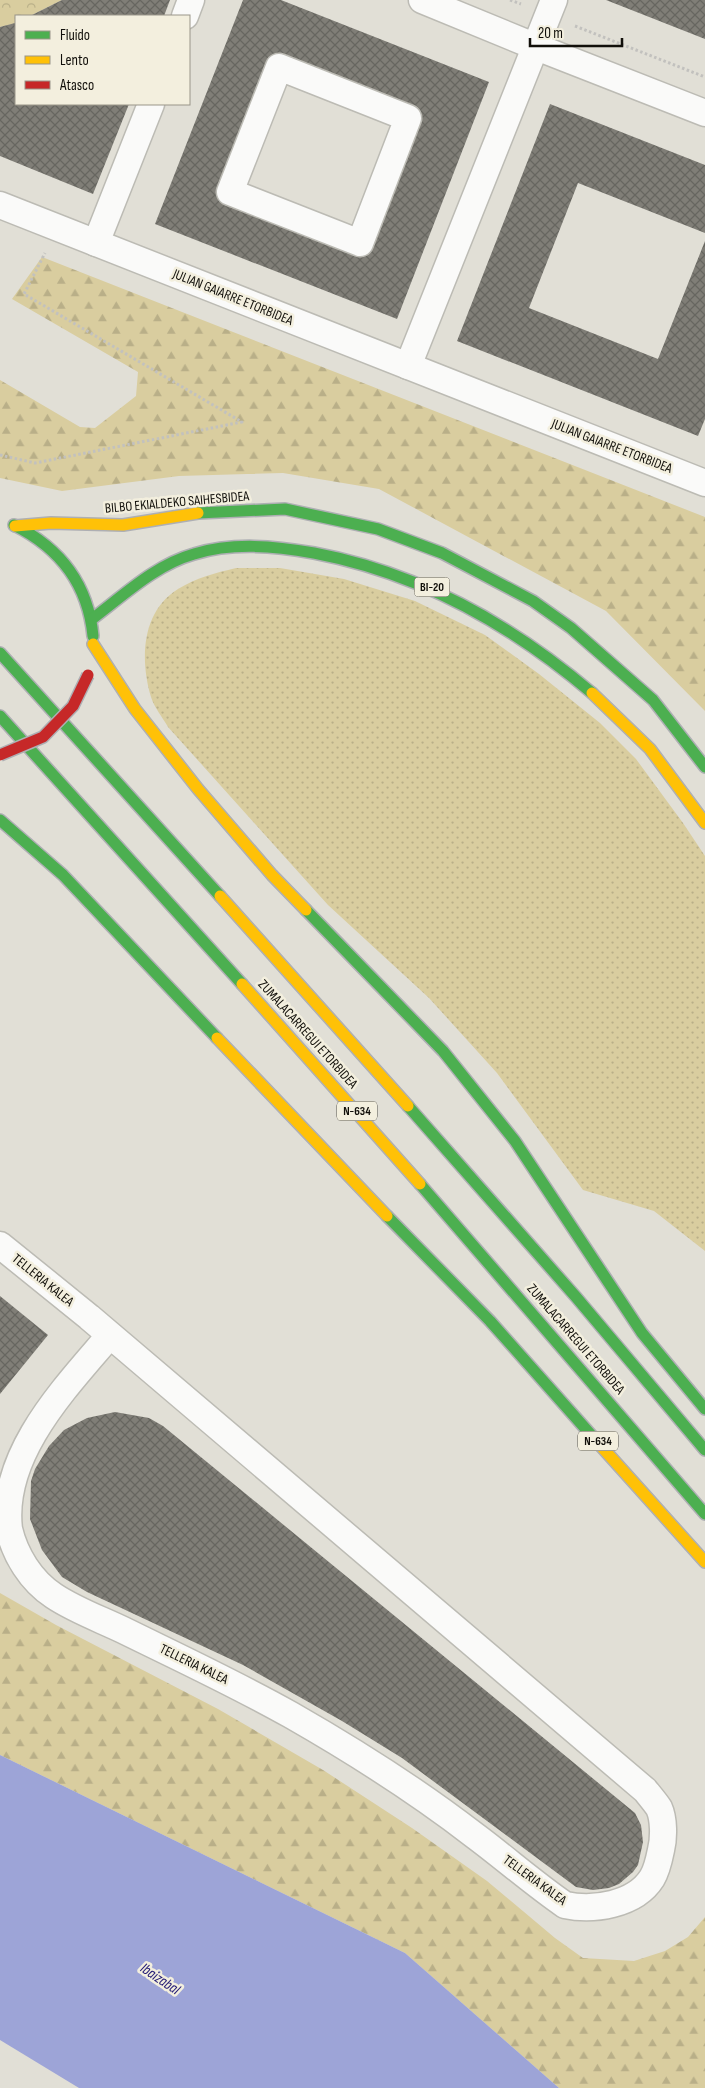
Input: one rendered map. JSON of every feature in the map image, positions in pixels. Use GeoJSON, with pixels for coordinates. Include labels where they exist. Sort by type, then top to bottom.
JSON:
{"type":"FeatureCollection","features":[{"type":"Feature","properties":{"kind":"main road","name":"BILBO EKIALDEKO SAIHESBIDEA"},"geometry":{"type":"LineString","coordinates":[[16,526],[51,523],[123,525],[200,513],[285,509],[378,529],[442,552],[533,601],[571,628],[652,700],[705,767]]}},
{"type":"Feature","properties":{"kind":"main road"},"geometry":{"type":"LineString","coordinates":[[0,522],[16,526],[45,542],[66,562],[86,596],[92,618],[93,644],[88,675],[73,706],[43,737],[0,755]]}},
{"type":"Feature","properties":{"kind":"main road","name":"BI-20"},"geometry":{"type":"LineString","coordinates":[[92,618],[164,567],[191,554],[218,548],[266,546],[319,552],[386,570],[435,588],[478,611],[556,663],[597,697],[643,741],[705,823]]}},
{"type":"Feature","properties":{"kind":"main road"},"geometry":{"type":"LineString","coordinates":[[93,644],[136,709],[198,789],[272,875],[455,1066],[514,1141],[642,1333],[705,1409]]}},
{"type":"Feature","properties":{"kind":"main road","name":"ZUMALACARREGUI ETORBIDEA"},"geometry":{"type":"LineString","coordinates":[[0,653],[309,994],[576,1297],[705,1450]]}},
{"type":"Feature","properties":{"kind":"main road","name":"ZUMALACARREGUI ETORBIDEA"},"geometry":{"type":"LineString","coordinates":[[0,716],[265,1007],[544,1324],[705,1514]]}},
{"type":"Feature","properties":{"kind":"main road","name":"N-634"},"geometry":{"type":"LineString","coordinates":[[0,820],[63,875],[319,1146],[490,1321],[705,1562]]}},
{"type":"Feature","properties":{"kind":"street"},"geometry":{"type":"LineString","coordinates":[[185,15],[191,0]]}},
{"type":"Feature","properties":{"kind":"street"},"geometry":{"type":"LineString","coordinates":[[422,0],[705,113]]}},
{"type":"Feature","properties":{"kind":"street"},"geometry":{"type":"LineString","coordinates":[[408,366],[551,7]]}},
{"type":"Feature","properties":{"kind":"street"},"geometry":{"type":"LineString","coordinates":[[279,67],[408,118],[360,243],[230,192],[279,67]]}},
{"type":"Feature","properties":{"kind":"street"},"geometry":{"type":"LineString","coordinates":[[96,243],[151,105]]}},
{"type":"Feature","properties":{"kind":"street","name":"JULIAN GAIARRE ETORBIDEA"},"geometry":{"type":"LineString","coordinates":[[0,205],[705,483]]}},
{"type":"Feature","properties":{"kind":"street","name":"TELLERIA KALEA"},"geometry":{"type":"LineString","coordinates":[[0,1245],[110,1335],[645,1790],[659,1809],[663,1840],[658,1865],[651,1880],[634,1895],[616,1903],[580,1908],[565,1905],[438,1809],[346,1748],[228,1681],[90,1615],[54,1596],[38,1584],[21,1562],[8,1529],[6,1493],[14,1458],[31,1429],[110,1335]]}},
{"type":"Feature","properties":{"kind":"path"},"geometry":{"type":"LineString","coordinates":[[510,0],[551,7],[705,77]]}},
{"type":"Feature","properties":{"kind":"path"},"geometry":{"type":"LineString","coordinates":[[0,455],[35,463],[242,422],[24,294],[58,228]]}},
{"type":"Feature","properties":{"kind":"green space"},"geometry":{"type":"Polygon","coordinates":[[[0,0],[62,0],[32,15],[15,15],[15,23],[0,27],[0,0]]]}},
{"type":"Feature","properties":{"kind":"green space"},"geometry":{"type":"Polygon","coordinates":[[[42,257],[705,517],[705,711],[606,611],[379,489],[283,473],[179,476],[62,491],[0,478],[0,380],[80,427],[95,428],[136,396],[138,372],[12,299],[42,257]]]}},
{"type":"Feature","properties":{"kind":"green space"},"geometry":{"type":"Polygon","coordinates":[[[236,568],[280,568],[344,579],[415,601],[485,635],[539,674],[600,723],[636,759],[683,823],[705,856],[705,1251],[654,1211],[583,1190],[497,1073],[429,998],[328,905],[168,727],[152,701],[147,683],[145,653],[146,638],[150,624],[157,610],[178,589],[206,576],[236,568]]]}},
{"type":"Feature","properties":{"kind":"green space"},"geometry":{"type":"Polygon","coordinates":[[[0,1593],[56,1625],[218,1709],[323,1770],[412,1828],[487,1881],[555,1938],[583,1958],[634,1961],[665,1951],[688,1937],[705,1917],[705,2088],[559,2088],[405,1953],[0,1755],[0,1593]]]}},
{"type":"Feature","properties":{"kind":"water","name":"Ibaizabal"},"geometry":{"type":"Polygon","coordinates":[[[0,1755],[405,1953],[559,2088],[79,2088],[0,2040],[0,1755]]]}},
{"type":"Feature","properties":{"kind":"building"},"geometry":{"type":"Polygon","coordinates":[[[62,0],[170,0],[164,15],[32,15],[62,0]]]}},
{"type":"Feature","properties":{"kind":"building"},"geometry":{"type":"Polygon","coordinates":[[[243,0],[281,0],[489,82],[397,319],[155,224],[243,0]],[[279,67],[230,192],[360,243],[408,118],[279,67]]]}},
{"type":"Feature","properties":{"kind":"building"},"geometry":{"type":"Polygon","coordinates":[[[606,0],[705,0],[705,39],[606,0]]]}},
{"type":"Feature","properties":{"kind":"building"},"geometry":{"type":"Polygon","coordinates":[[[15,23],[15,105],[129,105],[93,194],[0,156],[0,27],[15,23]]]}},
{"type":"Feature","properties":{"kind":"building"},"geometry":{"type":"Polygon","coordinates":[[[550,104],[705,165],[705,233],[578,183],[529,308],[658,359],[705,241],[705,419],[698,436],[457,341],[550,104]]]}},
{"type":"Feature","properties":{"kind":"building"},"geometry":{"type":"Polygon","coordinates":[[[0,1296],[48,1335],[0,1394],[0,1296]]]}},
{"type":"Feature","properties":{"kind":"building"},"geometry":{"type":"Polygon","coordinates":[[[115,1412],[149,1418],[163,1426],[635,1813],[641,1825],[643,1842],[638,1865],[633,1872],[619,1884],[609,1888],[593,1890],[576,1887],[402,1758],[342,1721],[243,1665],[87,1592],[62,1577],[42,1550],[30,1519],[31,1481],[35,1469],[49,1446],[64,1430],[87,1418],[115,1412]]]}},
{"type":"Feature","properties":{"kind":"traffic: fast"},"geometry":{"type":"LineString","coordinates":[[198,513],[285,509],[378,529],[442,553],[533,601],[571,628],[653,700],[705,767]]}},
{"type":"Feature","properties":{"kind":"traffic: fast"},"geometry":{"type":"LineString","coordinates":[[14,525],[45,545],[69,570],[85,600],[93,636]]}},
{"type":"Feature","properties":{"kind":"traffic: fast"},"geometry":{"type":"LineString","coordinates":[[92,619],[153,573],[166,565],[194,554],[209,550],[254,546],[314,553],[353,562],[391,574],[427,588],[462,605],[529,645],[592,693]]}},
{"type":"Feature","properties":{"kind":"traffic: fast"},"geometry":{"type":"LineString","coordinates":[[0,653],[220,896]]}},
{"type":"Feature","properties":{"kind":"traffic: fast"},"geometry":{"type":"LineString","coordinates":[[0,716],[242,984]]}},
{"type":"Feature","properties":{"kind":"traffic: fast"},"geometry":{"type":"LineString","coordinates":[[0,820],[63,875],[217,1038]]}},
{"type":"Feature","properties":{"kind":"traffic: fast"},"geometry":{"type":"LineString","coordinates":[[306,910],[443,1051],[515,1141],[642,1333],[705,1409]]}},
{"type":"Feature","properties":{"kind":"traffic: fast"},"geometry":{"type":"LineString","coordinates":[[408,1106],[576,1297],[705,1450]]}},
{"type":"Feature","properties":{"kind":"traffic: fast"},"geometry":{"type":"LineString","coordinates":[[420,1184],[705,1514]]}},
{"type":"Feature","properties":{"kind":"traffic: fast"},"geometry":{"type":"LineString","coordinates":[[387,1216],[490,1321],[600,1445]]}},
{"type":"Feature","properties":{"kind":"traffic: slow"},"geometry":{"type":"LineString","coordinates":[[15,526],[51,523],[123,525],[198,513]]}},
{"type":"Feature","properties":{"kind":"traffic: slow"},"geometry":{"type":"LineString","coordinates":[[93,644],[135,709],[198,789],[272,875],[306,910]]}},
{"type":"Feature","properties":{"kind":"traffic: slow"},"geometry":{"type":"LineString","coordinates":[[592,693],[650,749],[705,823]]}},
{"type":"Feature","properties":{"kind":"traffic: slow"},"geometry":{"type":"LineString","coordinates":[[220,896],[408,1106]]}},
{"type":"Feature","properties":{"kind":"traffic: slow"},"geometry":{"type":"LineString","coordinates":[[242,984],[420,1184]]}},
{"type":"Feature","properties":{"kind":"traffic: slow"},"geometry":{"type":"LineString","coordinates":[[217,1038],[387,1216]]}},
{"type":"Feature","properties":{"kind":"traffic: slow"},"geometry":{"type":"LineString","coordinates":[[600,1445],[705,1562]]}},
{"type":"Feature","properties":{"kind":"traffic: jam"},"geometry":{"type":"LineString","coordinates":[[0,755],[43,737],[73,706],[88,675]]}}]}
